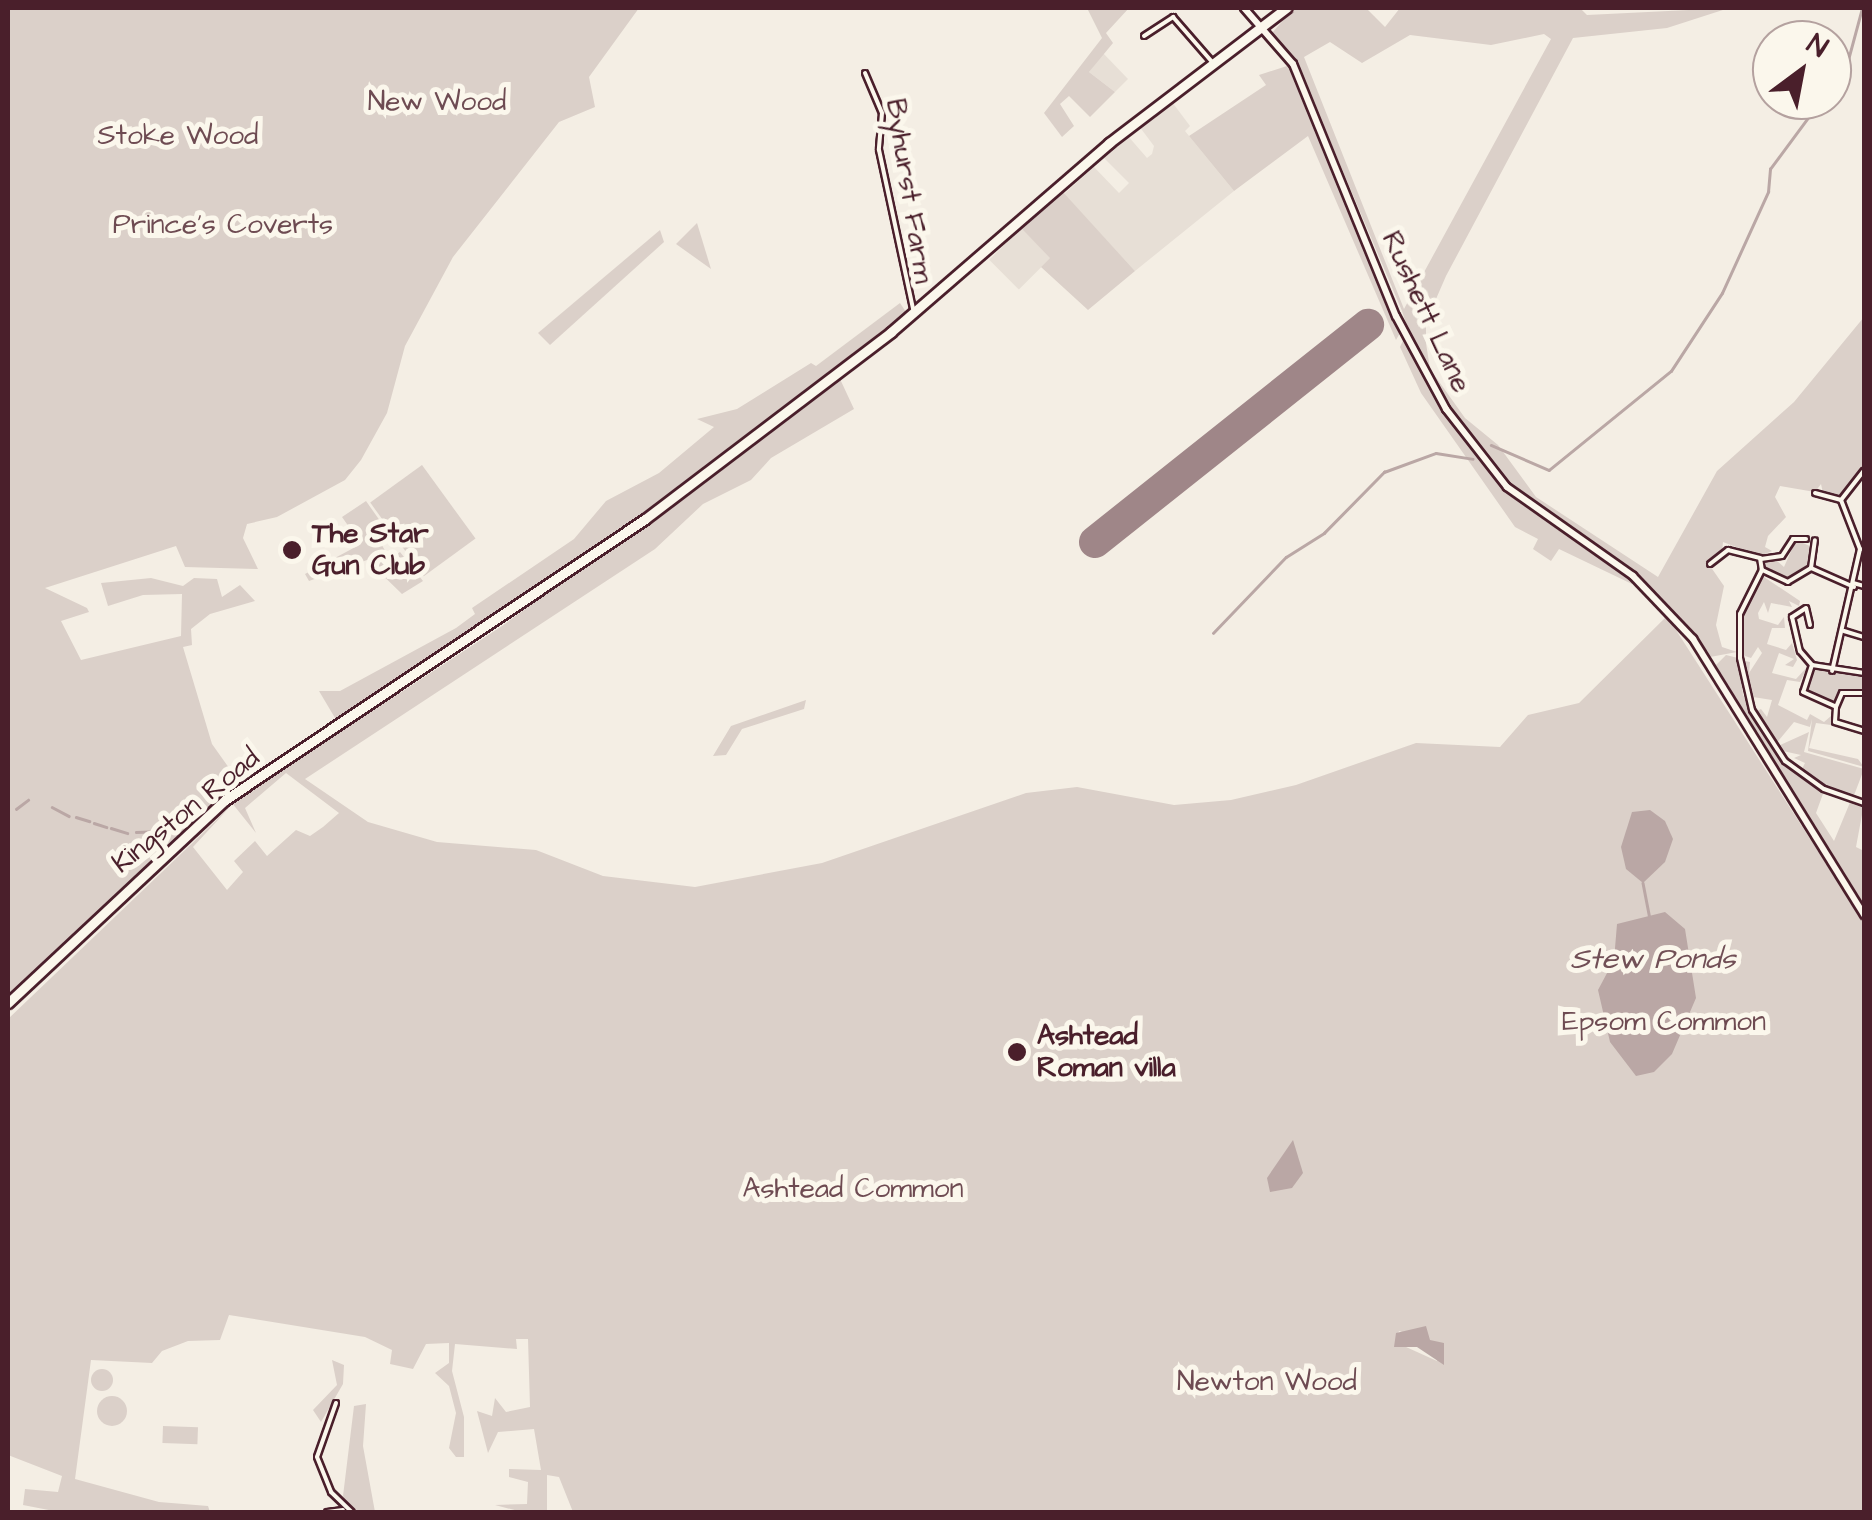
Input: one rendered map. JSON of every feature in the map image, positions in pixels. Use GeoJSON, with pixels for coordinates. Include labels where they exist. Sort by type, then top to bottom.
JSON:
{"type":"FeatureCollection","features":[{"type":"Feature","properties":{"kind":"highway","name":"Kingston Road"},"geometry":{"type":"LineString","coordinates":[[8,1003],[225,800],[462,646],[646,519],[915,313],[1109,143],[1286,8]]}},
{"type":"Feature","properties":{"kind":"main road","name":"Rushett Lane"},"geometry":{"type":"LineString","coordinates":[[1244,8],[1300,76],[1396,316],[1446,410],[1529,507],[1633,576],[1693,638],[1864,916]]}},
{"type":"Feature","properties":{"kind":"street"},"geometry":{"type":"LineString","coordinates":[[1144,36],[1173,17],[1212,63]]}},
{"type":"Feature","properties":{"kind":"street","name":"Byhurst Farm"},"geometry":{"type":"LineString","coordinates":[[865,74],[882,113],[879,150],[905,296],[915,313]]}},
{"type":"Feature","properties":{"kind":"street"},"geometry":{"type":"LineString","coordinates":[[1841,500],[1864,471]]}},
{"type":"Feature","properties":{"kind":"street"},"geometry":{"type":"LineString","coordinates":[[1822,486],[1817,493],[1841,500]]}},
{"type":"Feature","properties":{"kind":"street"},"geometry":{"type":"LineString","coordinates":[[1832,671],[1860,547],[1841,500]]}},
{"type":"Feature","properties":{"kind":"street"},"geometry":{"type":"LineString","coordinates":[[1782,564],[1781,556],[1792,540],[1806,539]]}},
{"type":"Feature","properties":{"kind":"street"},"geometry":{"type":"LineString","coordinates":[[1811,568],[1815,540]]}},
{"type":"Feature","properties":{"kind":"street"},"geometry":{"type":"LineString","coordinates":[[1722,543],[1726,550],[1761,559],[1781,556]]}},
{"type":"Feature","properties":{"kind":"street"},"geometry":{"type":"LineString","coordinates":[[1710,564],[1726,550]]}},
{"type":"Feature","properties":{"kind":"street"},"geometry":{"type":"LineString","coordinates":[[1761,559],[1762,570],[1739,618],[1753,712],[1790,766],[1824,789],[1864,803]]}},
{"type":"Feature","properties":{"kind":"street"},"geometry":{"type":"LineString","coordinates":[[1811,568],[1864,586]]}},
{"type":"Feature","properties":{"kind":"street"},"geometry":{"type":"LineString","coordinates":[[1762,570],[1788,582],[1811,568]]}},
{"type":"Feature","properties":{"kind":"street"},"geometry":{"type":"LineString","coordinates":[[1810,625],[1813,616],[1805,608],[1791,619],[1800,651],[1812,664],[1832,671],[1864,673]]}},
{"type":"Feature","properties":{"kind":"street"},"geometry":{"type":"LineString","coordinates":[[1844,631],[1864,637]]}},
{"type":"Feature","properties":{"kind":"street"},"geometry":{"type":"LineString","coordinates":[[1812,664],[1802,692],[1836,706]]}},
{"type":"Feature","properties":{"kind":"street"},"geometry":{"type":"LineString","coordinates":[[1864,693],[1842,693],[1834,722],[1864,731]]}},
{"type":"Feature","properties":{"kind":"street"},"geometry":{"type":"LineString","coordinates":[[336,1404],[317,1457],[342,1510]]}},
{"type":"Feature","properties":{"kind":"street"},"geometry":{"type":"LineString","coordinates":[[326,1512],[352,1512]]}},
{"type":"Feature","properties":{"kind":"shaded area"},"geometry":{"type":"Polygon","coordinates":[[[1102,52],[1128,79],[1115,92],[1089,72],[1102,52]]]}},
{"type":"Feature","properties":{"kind":"shaded area"},"geometry":{"type":"Polygon","coordinates":[[[1172,102],[1190,126],[1185,131],[1234,191],[1135,271],[1064,194],[1094,167],[1119,193],[1129,183],[1104,158],[1128,136],[1147,158],[1152,154],[1154,146],[1139,126],[1172,102]]]}},
{"type":"Feature","properties":{"kind":"shaded area"},"geometry":{"type":"Polygon","coordinates":[[[1021,228],[1051,258],[1019,290],[989,260],[1021,228]]]}},
{"type":"Feature","properties":{"kind":"green space","name":"Prince's Coverts"},"geometry":{"type":"Polygon","coordinates":[[[8,8],[639,8],[589,77],[595,107],[559,122],[453,257],[405,346],[387,413],[361,460],[345,480],[277,517],[247,524],[243,538],[258,569],[185,567],[176,546],[45,588],[89,612],[61,621],[81,660],[181,636],[182,594],[143,595],[108,606],[101,583],[151,578],[183,586],[194,578],[217,579],[222,597],[240,585],[255,601],[210,614],[191,629],[192,645],[183,647],[212,744],[239,782],[8,998],[8,8]]]}},
{"type":"Feature","properties":{"kind":"green space"},"geometry":{"type":"Polygon","coordinates":[[[1087,8],[1129,8],[1106,33],[1113,43],[1089,72],[1115,92],[1090,117],[1069,96],[1060,104],[1074,126],[1062,137],[1044,113],[1102,38],[1087,8]]]}},
{"type":"Feature","properties":{"kind":"green space"},"geometry":{"type":"Polygon","coordinates":[[[1294,8],[1366,8],[1385,27],[1400,8],[1580,8],[1587,15],[1729,8],[1667,28],[1573,38],[1446,276],[1426,322],[1426,343],[1430,369],[1465,418],[1498,445],[1536,497],[1658,577],[1717,471],[1794,402],[1864,317],[1864,461],[1855,487],[1836,498],[1823,493],[1821,484],[1815,492],[1780,486],[1775,497],[1786,517],[1768,536],[1765,547],[1772,551],[1760,556],[1723,542],[1722,553],[1708,563],[1724,586],[1716,625],[1722,647],[1737,652],[1710,657],[1638,574],[1632,584],[1559,549],[1551,561],[1533,549],[1538,539],[1515,527],[1421,393],[1400,347],[1408,330],[1402,311],[1304,79],[1272,33],[1294,8]],[[1544,34],[1491,45],[1410,35],[1362,63],[1330,42],[1304,57],[1404,309],[1545,50],[1551,39],[1544,34]]]}},
{"type":"Feature","properties":{"kind":"green space"},"geometry":{"type":"Polygon","coordinates":[[[1290,65],[1400,333],[1396,340],[1308,136],[1234,191],[1189,136],[1266,85],[1259,75],[1290,65]]]}},
{"type":"Feature","properties":{"kind":"green space"},"geometry":{"type":"Polygon","coordinates":[[[1062,191],[1135,271],[1088,310],[1041,267],[1050,258],[1021,228],[1062,191]]]}},
{"type":"Feature","properties":{"kind":"green space"},"geometry":{"type":"Polygon","coordinates":[[[697,223],[711,269],[676,244],[697,223]]]}},
{"type":"Feature","properties":{"kind":"green space"},"geometry":{"type":"Polygon","coordinates":[[[660,230],[664,242],[550,345],[538,333],[660,230]]]}},
{"type":"Feature","properties":{"kind":"green space"},"geometry":{"type":"Polygon","coordinates":[[[900,303],[906,312],[647,513],[338,723],[319,691],[340,691],[456,628],[475,614],[472,608],[574,539],[606,501],[659,473],[714,427],[697,419],[737,409],[811,363],[816,366],[900,303]]]}},
{"type":"Feature","properties":{"kind":"green space"},"geometry":{"type":"Polygon","coordinates":[[[840,379],[854,409],[771,458],[751,480],[703,504],[655,549],[305,779],[368,822],[437,842],[536,850],[603,876],[695,887],[822,863],[1026,793],[1077,787],[1174,805],[1231,800],[1296,785],[1416,743],[1500,747],[1528,715],[1579,703],[1667,616],[1864,923],[1864,1512],[573,1512],[559,1477],[547,1475],[547,1511],[522,1512],[495,1505],[527,1504],[528,1482],[509,1477],[509,1469],[541,1470],[534,1429],[498,1432],[488,1453],[477,1411],[492,1416],[495,1398],[506,1412],[530,1407],[528,1339],[516,1339],[517,1349],[455,1344],[452,1371],[464,1417],[464,1457],[456,1457],[449,1448],[456,1413],[449,1386],[435,1373],[449,1363],[449,1343],[426,1344],[413,1369],[390,1364],[392,1350],[365,1337],[229,1315],[220,1340],[188,1341],[162,1351],[152,1363],[91,1360],[75,1479],[159,1502],[208,1506],[210,1512],[59,1512],[23,1505],[25,1489],[58,1492],[62,1476],[8,1455],[8,1019],[229,808],[193,847],[227,890],[243,872],[234,861],[255,841],[267,856],[296,830],[310,836],[323,827],[339,813],[286,773],[245,808],[256,833],[232,803],[502,626],[840,379]],[[1399,1331],[1395,1342],[1437,1361],[1433,1342],[1399,1331]]]}},
{"type":"Feature","properties":{"kind":"green space"},"geometry":{"type":"Polygon","coordinates":[[[422,465],[475,539],[424,576],[370,503],[422,465]]]}},
{"type":"Feature","properties":{"kind":"green space"},"geometry":{"type":"Polygon","coordinates":[[[366,501],[390,535],[380,542],[390,559],[400,552],[423,581],[402,594],[367,560],[309,581],[305,574],[361,544],[342,517],[366,501]]]}},
{"type":"Feature","properties":{"kind":"green space"},"geometry":{"type":"Polygon","coordinates":[[[1796,540],[1812,547],[1808,570],[1787,581],[1763,568],[1770,555],[1784,567],[1796,540]]]}},
{"type":"Feature","properties":{"kind":"green space"},"geometry":{"type":"Polygon","coordinates":[[[1761,575],[1800,601],[1799,606],[1789,601],[1792,607],[1771,603],[1768,613],[1764,602],[1758,613],[1759,619],[1778,625],[1784,617],[1785,628],[1772,628],[1767,644],[1786,650],[1792,643],[1797,660],[1793,667],[1785,665],[1794,659],[1779,653],[1772,673],[1796,679],[1808,666],[1800,682],[1787,680],[1778,705],[1807,720],[1810,714],[1824,722],[1831,716],[1831,725],[1816,723],[1809,748],[1858,759],[1864,767],[1808,751],[1812,719],[1810,727],[1794,722],[1775,745],[1755,712],[1761,709],[1767,717],[1772,700],[1753,697],[1746,672],[1754,709],[1742,662],[1750,662],[1749,673],[1762,653],[1758,647],[1751,658],[1742,655],[1741,622],[1761,575]]]}},
{"type":"Feature","properties":{"kind":"green space"},"geometry":{"type":"Polygon","coordinates":[[[1726,655],[1738,658],[1743,695],[1767,739],[1786,763],[1824,791],[1816,813],[1834,841],[1851,800],[1864,804],[1856,847],[1864,851],[1864,911],[1716,665],[1726,655]]]}},
{"type":"Feature","properties":{"kind":"green space"},"geometry":{"type":"Polygon","coordinates":[[[1813,669],[1863,675],[1864,691],[1841,691],[1832,703],[1810,695],[1803,684],[1813,669]]]}},
{"type":"Feature","properties":{"kind":"green space"},"geometry":{"type":"Polygon","coordinates":[[[806,700],[804,709],[742,729],[726,755],[713,756],[731,726],[806,700]]]}},
{"type":"Feature","properties":{"kind":"green space"},"geometry":{"type":"Polygon","coordinates":[[[1809,732],[1804,752],[1864,769],[1853,798],[1822,786],[1801,771],[1805,763],[1794,758],[1801,755],[1783,751],[1795,767],[1776,747],[1809,732]]]}},
{"type":"Feature","properties":{"kind":"green space"},"geometry":{"type":"Polygon","coordinates":[[[332,1360],[344,1365],[343,1384],[321,1422],[313,1410],[337,1385],[332,1360]]]}},
{"type":"Feature","properties":{"kind":"green space"},"geometry":{"type":"Polygon","coordinates":[[[102,1369],[110,1372],[110,1388],[102,1391],[94,1388],[91,1380],[94,1372],[102,1369]]]}},
{"type":"Feature","properties":{"kind":"green space"},"geometry":{"type":"Polygon","coordinates":[[[112,1396],[123,1400],[127,1411],[123,1422],[112,1426],[101,1422],[97,1411],[101,1400],[112,1396]]]}},
{"type":"Feature","properties":{"kind":"green space"},"geometry":{"type":"Polygon","coordinates":[[[366,1404],[363,1446],[375,1512],[348,1509],[343,1496],[354,1406],[366,1404]]]}},
{"type":"Feature","properties":{"kind":"green space"},"geometry":{"type":"Polygon","coordinates":[[[163,1426],[198,1427],[197,1444],[162,1443],[163,1426]]]}},
{"type":"Feature","properties":{"kind":"water","name":"Stew Ponds"},"geometry":{"type":"Polygon","coordinates":[[[1650,810],[1665,821],[1673,839],[1665,862],[1643,883],[1626,869],[1621,847],[1632,812],[1650,810]]]}},
{"type":"Feature","properties":{"kind":"water","name":"Stew Ponds"},"geometry":{"type":"Polygon","coordinates":[[[1665,912],[1685,929],[1696,998],[1672,1054],[1654,1072],[1636,1076],[1610,1042],[1598,990],[1614,960],[1617,924],[1665,912]]]}},
{"type":"Feature","properties":{"kind":"water"},"geometry":{"type":"Polygon","coordinates":[[[1293,1140],[1303,1173],[1292,1188],[1270,1192],[1267,1178],[1293,1140]]]}},
{"type":"Feature","properties":{"kind":"water"},"geometry":{"type":"Polygon","coordinates":[[[1426,1326],[1430,1340],[1444,1343],[1444,1365],[1417,1347],[1394,1347],[1396,1333],[1426,1326]]]}},
{"type":"Feature","properties":{"kind":"waterway"},"geometry":{"type":"LineString","coordinates":[[1852,45],[1862,8]]}},
{"type":"Feature","properties":{"kind":"waterway"},"geometry":{"type":"LineString","coordinates":[[1491,445],[1549,470],[1671,371],[1722,293],[1768,192],[1770,169],[1806,120]]}},
{"type":"Feature","properties":{"kind":"waterway"},"geometry":{"type":"LineString","coordinates":[[1213,633],[1286,557],[1324,533],[1384,472],[1436,453],[1473,459]]}},
{"type":"Feature","properties":{"kind":"waterway"},"geometry":{"type":"LineString","coordinates":[[16,809],[28,800]]}},
{"type":"Feature","properties":{"kind":"waterway"},"geometry":{"type":"LineString","coordinates":[[52,807],[69,816]]}},
{"type":"Feature","properties":{"kind":"waterway"},"geometry":{"type":"LineString","coordinates":[[76,817],[89,821]]}},
{"type":"Feature","properties":{"kind":"waterway"},"geometry":{"type":"LineString","coordinates":[[94,823],[106,827]]}},
{"type":"Feature","properties":{"kind":"waterway"},"geometry":{"type":"LineString","coordinates":[[111,828],[127,833]]}},
{"type":"Feature","properties":{"kind":"waterway"},"geometry":{"type":"LineString","coordinates":[[136,832],[171,831]]}},
{"type":"Feature","properties":{"kind":"waterway"},"geometry":{"type":"LineString","coordinates":[[1643,883],[1649,915]]}},
{"type":"Feature","properties":{"kind":"runway"},"geometry":{"type":"LineString","coordinates":[[1095,542],[1368,325]]}},
{"type":"Feature","properties":{"kind":"place","name":"The Star Gun Club"},"geometry":{"type":"Point","coordinates":[292,550]}},
{"type":"Feature","properties":{"kind":"place","name":"Ashtead Roman villa"},"geometry":{"type":"Point","coordinates":[1017,1052]}},
{"type":"Feature","properties":{"kind":"park label","name":"New Wood"},"geometry":{"type":"Point","coordinates":[437,102]}},
{"type":"Feature","properties":{"kind":"park label","name":"Stoke Wood"},"geometry":{"type":"Point","coordinates":[178,136]}},
{"type":"Feature","properties":{"kind":"park label","name":"Epsom Common"},"geometry":{"type":"Point","coordinates":[1664,1022]}},
{"type":"Feature","properties":{"kind":"park label","name":"Ashtead Common"},"geometry":{"type":"Point","coordinates":[853,1189]}},
{"type":"Feature","properties":{"kind":"park label","name":"Newton Wood"},"geometry":{"type":"Point","coordinates":[1267,1382]}}]}
